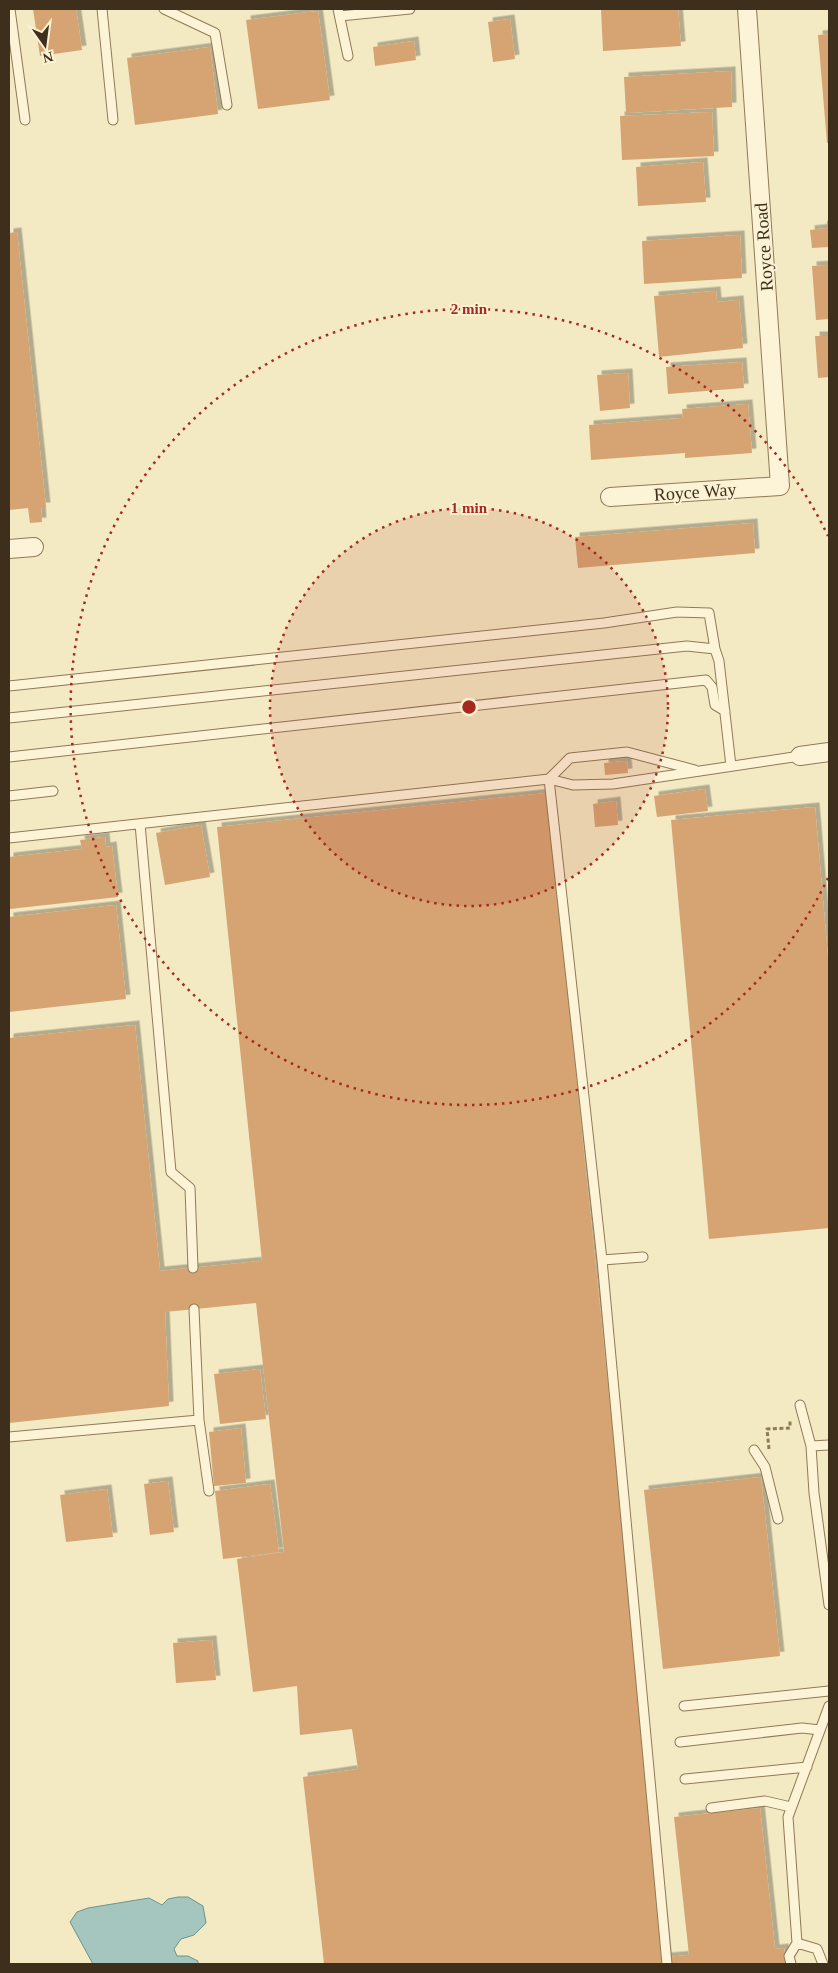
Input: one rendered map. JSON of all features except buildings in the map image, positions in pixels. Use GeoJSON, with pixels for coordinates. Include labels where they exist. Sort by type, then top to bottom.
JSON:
{"type":"FeatureCollection","features":[{"type":"Feature","properties":{"kind":"street","name":"Royce Road"},"geometry":{"type":"LineString","coordinates":[[748,9],[780,486]]}},
{"type":"Feature","properties":{"kind":"street","name":"Royce Way"},"geometry":{"type":"LineString","coordinates":[[610,497],[780,486]]}},
{"type":"Feature","properties":{"kind":"street"},"geometry":{"type":"LineString","coordinates":[[9,549],[34,547]]}},
{"type":"Feature","properties":{"kind":"street"},"geometry":{"type":"LineString","coordinates":[[800,756],[829,752]]}},
{"type":"Feature","properties":{"kind":"lane"},"geometry":{"type":"LineString","coordinates":[[10,9],[25,120]]}},
{"type":"Feature","properties":{"kind":"lane"},"geometry":{"type":"LineString","coordinates":[[102,9],[113,120]]}},
{"type":"Feature","properties":{"kind":"lane"},"geometry":{"type":"LineString","coordinates":[[164,9],[215,33],[227,105]]}},
{"type":"Feature","properties":{"kind":"lane"},"geometry":{"type":"LineString","coordinates":[[348,56],[339,12],[410,9]]}},
{"type":"Feature","properties":{"kind":"lane"},"geometry":{"type":"LineString","coordinates":[[9,686],[604,623],[677,612],[709,613],[715,649],[719,660],[731,766]]}},
{"type":"Feature","properties":{"kind":"lane"},"geometry":{"type":"LineString","coordinates":[[9,718],[687,646],[715,649]]}},
{"type":"Feature","properties":{"kind":"lane"},"geometry":{"type":"LineString","coordinates":[[9,757],[706,680],[712,686],[715,705],[725,711]]}},
{"type":"Feature","properties":{"kind":"lane"},"geometry":{"type":"LineString","coordinates":[[549,779],[570,758],[627,752],[698,772]]}},
{"type":"Feature","properties":{"kind":"lane"},"geometry":{"type":"LineString","coordinates":[[9,838],[549,779],[572,785],[613,784],[800,756]]}},
{"type":"Feature","properties":{"kind":"lane"},"geometry":{"type":"LineString","coordinates":[[549,779],[602,1260],[667,1964]]}},
{"type":"Feature","properties":{"kind":"lane"},"geometry":{"type":"LineString","coordinates":[[9,796],[53,791]]}},
{"type":"Feature","properties":{"kind":"lane"},"geometry":{"type":"LineString","coordinates":[[140,824],[170,1172],[190,1188],[193,1268]]}},
{"type":"Feature","properties":{"kind":"lane"},"geometry":{"type":"LineString","coordinates":[[602,1260],[643,1257]]}},
{"type":"Feature","properties":{"kind":"lane"},"geometry":{"type":"LineString","coordinates":[[194,1309],[199,1420],[209,1491]]}},
{"type":"Feature","properties":{"kind":"lane"},"geometry":{"type":"LineString","coordinates":[[800,1405],[811,1446],[814,1493],[829,1605]]}},
{"type":"Feature","properties":{"kind":"lane"},"geometry":{"type":"LineString","coordinates":[[9,1437],[199,1420]]}},
{"type":"Feature","properties":{"kind":"lane"},"geometry":{"type":"LineString","coordinates":[[811,1446],[829,1445]]}},
{"type":"Feature","properties":{"kind":"lane"},"geometry":{"type":"LineString","coordinates":[[754,1450],[765,1467],[778,1519]]}},
{"type":"Feature","properties":{"kind":"lane"},"geometry":{"type":"LineString","coordinates":[[684,1706],[829,1691]]}},
{"type":"Feature","properties":{"kind":"lane"},"geometry":{"type":"LineString","coordinates":[[791,1964],[789,1956],[797,1943],[788,1817],[829,1706]]}},
{"type":"Feature","properties":{"kind":"lane"},"geometry":{"type":"LineString","coordinates":[[680,1742],[802,1728],[820,1730]]}},
{"type":"Feature","properties":{"kind":"lane"},"geometry":{"type":"LineString","coordinates":[[685,1779],[807,1767]]}},
{"type":"Feature","properties":{"kind":"lane"},"geometry":{"type":"LineString","coordinates":[[711,1808],[765,1801],[791,1807]]}},
{"type":"Feature","properties":{"kind":"lane"},"geometry":{"type":"LineString","coordinates":[[797,1943],[817,1949],[823,1964]]}},
{"type":"Feature","properties":{"kind":"path"},"geometry":{"type":"LineString","coordinates":[[765,1467],[769,1464],[767,1429],[790,1428],[789,1416]]}},
{"type":"Feature","properties":{"kind":"water"},"geometry":{"type":"Polygon","coordinates":[[[188,1897],[203,1906],[206,1923],[194,1935],[181,1939],[174,1949],[177,1956],[188,1956],[198,1961],[198,1964],[93,1964],[70,1922],[77,1912],[88,1908],[149,1898],[162,1905],[168,1899],[188,1897]]]}}]}
